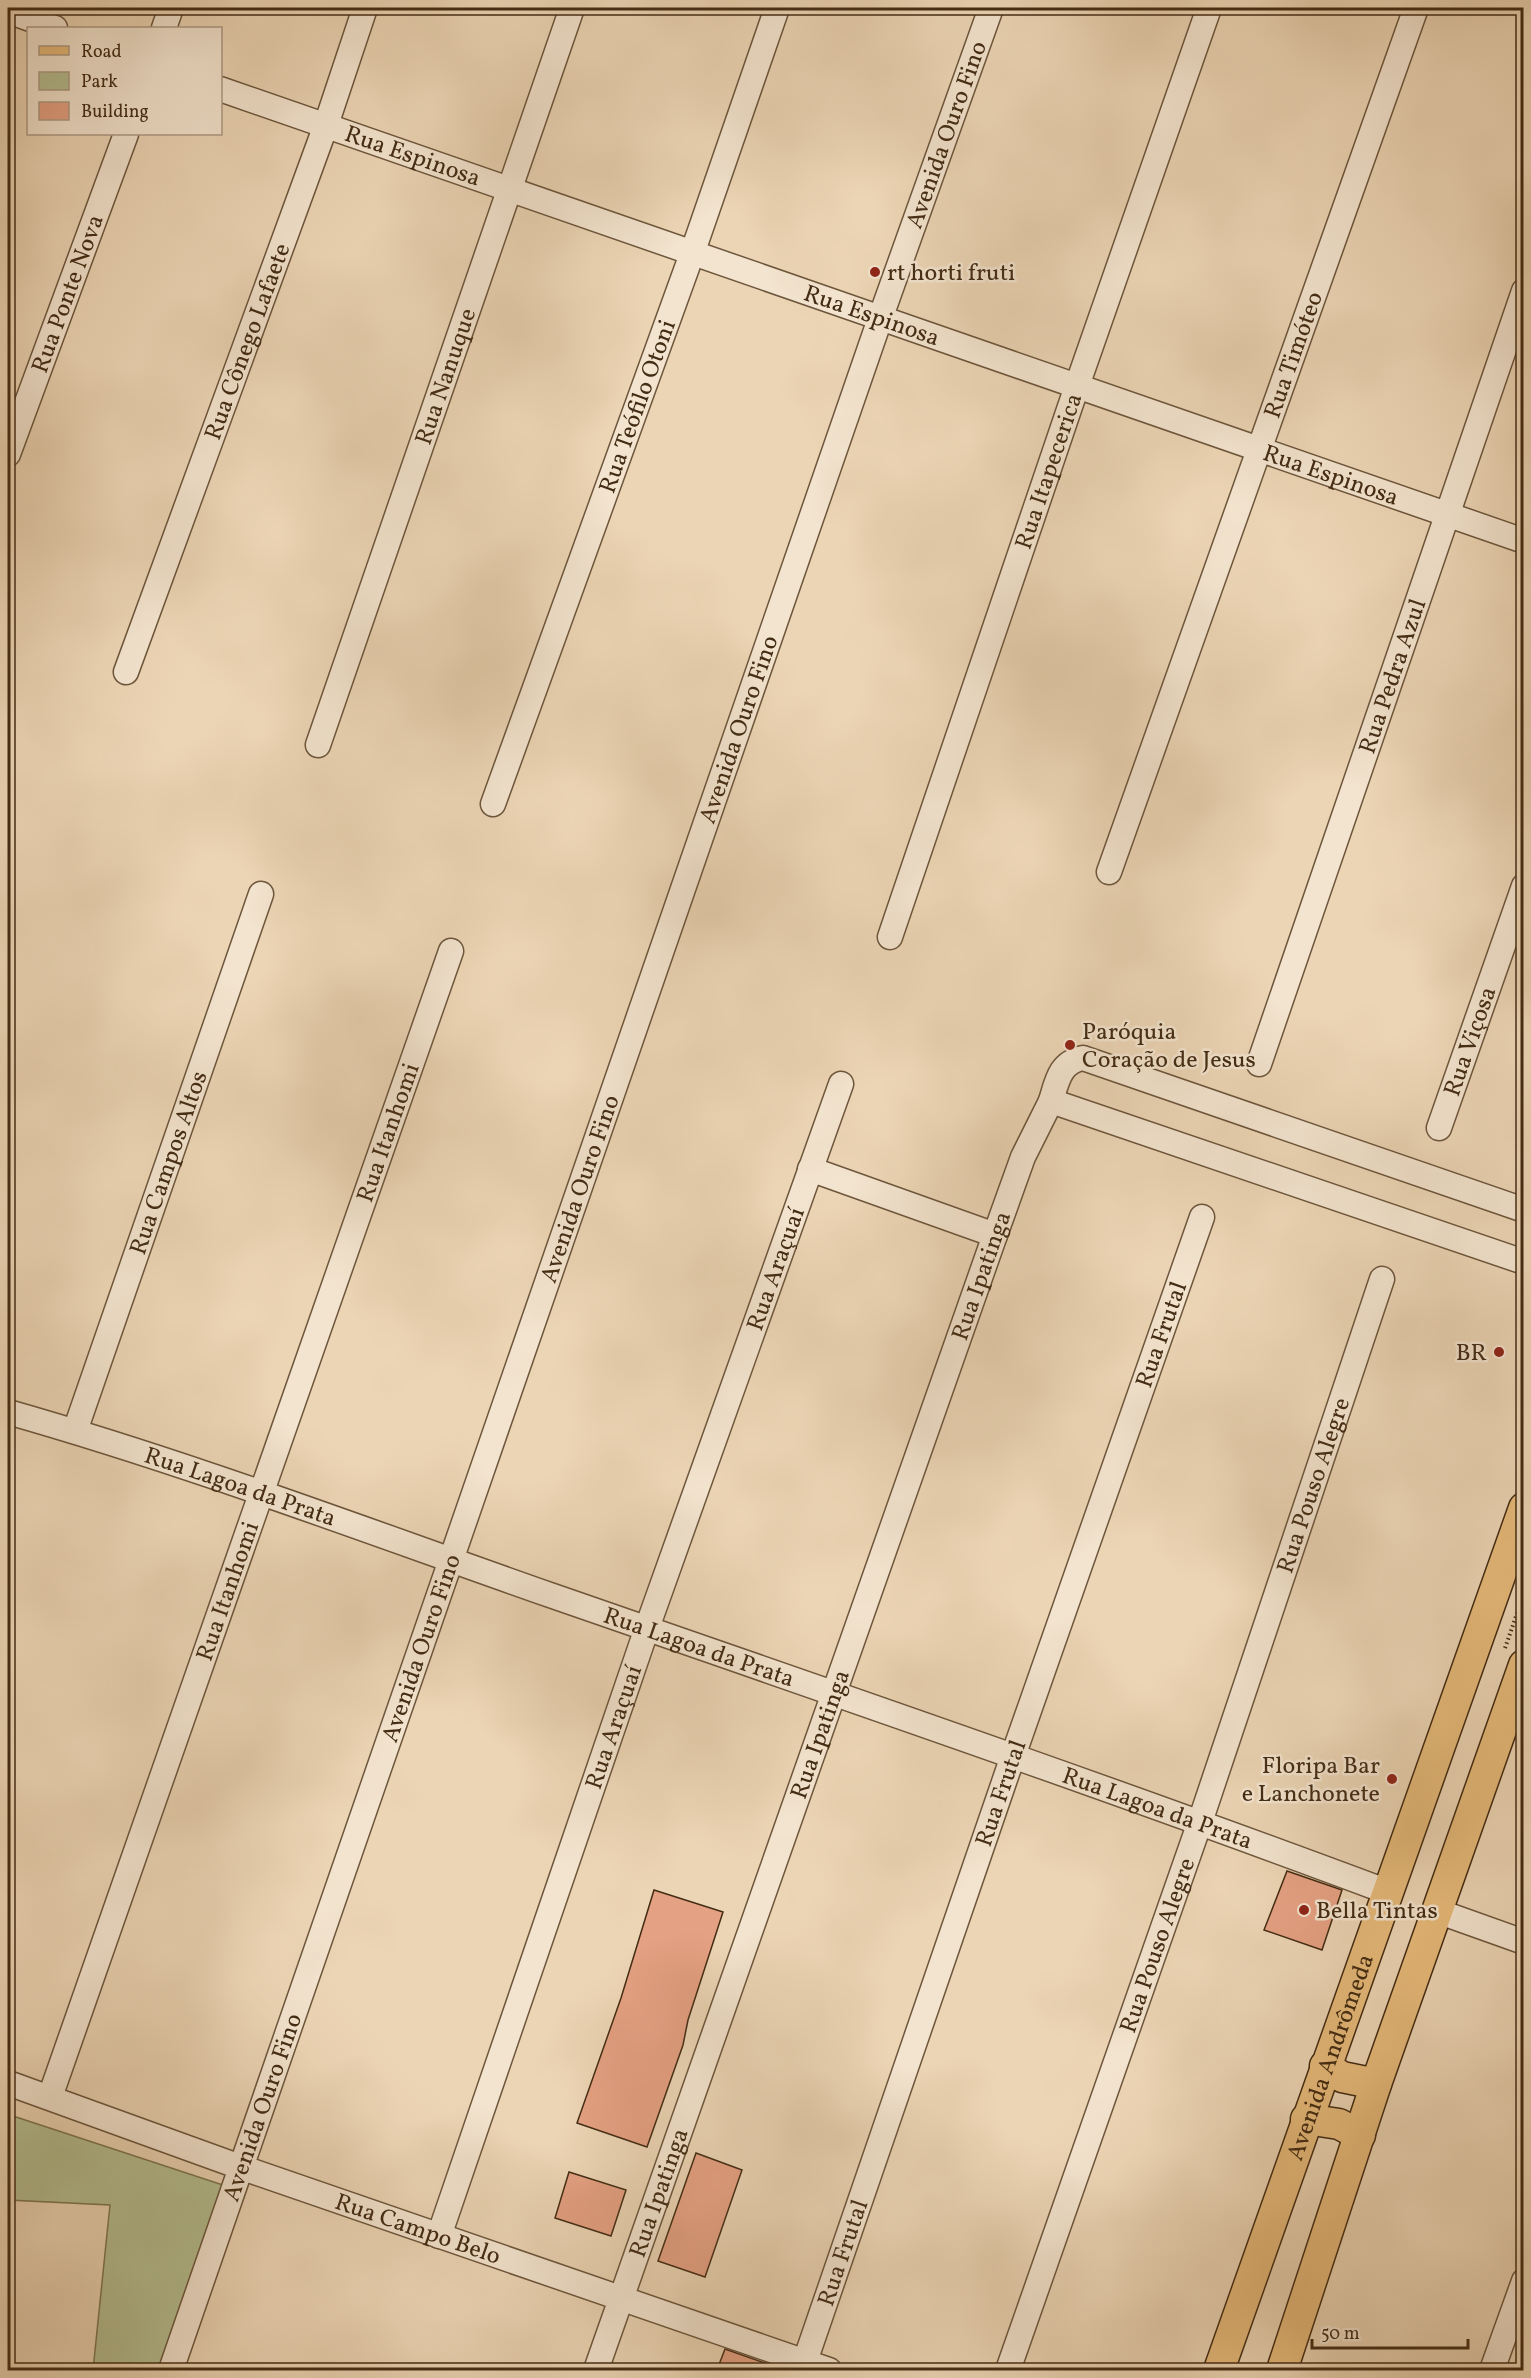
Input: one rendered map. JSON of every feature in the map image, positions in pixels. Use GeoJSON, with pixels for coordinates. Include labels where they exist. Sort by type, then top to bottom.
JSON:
{"type":"FeatureCollection","features":[{"type":"Feature","properties":{"kind":"main road","name":"Avenida Andrômeda"},"geometry":{"type":"LineString","coordinates":[[1219,2370],[1524,1508]]}},
{"type":"Feature","properties":{"kind":"main road"},"geometry":{"type":"LineString","coordinates":[[1282,2370],[1376,2084],[1524,1665]]}},
{"type":"Feature","properties":{"kind":"main road"},"geometry":{"type":"LineString","coordinates":[[1325,2066],[1342,2077],[1376,2084]]}},
{"type":"Feature","properties":{"kind":"main road"},"geometry":{"type":"LineString","coordinates":[[1306,2119],[1340,2124],[1360,2135]]}},
{"type":"Feature","properties":{"kind":"street"},"geometry":{"type":"LineString","coordinates":[[164,27],[171,8]]}},
{"type":"Feature","properties":{"kind":"street","name":"Rua Cônego Lafaete"},"geometry":{"type":"LineString","coordinates":[[126,672],[326,125],[365,8]]}},
{"type":"Feature","properties":{"kind":"street","name":"Rua Nanuque"},"geometry":{"type":"LineString","coordinates":[[318,745],[572,8]]}},
{"type":"Feature","properties":{"kind":"street","name":"Rua Teófilo Otoni"},"geometry":{"type":"LineString","coordinates":[[493,804],[693,251],[777,8]]}},
{"type":"Feature","properties":{"kind":"street","name":"Avenida Ouro Fino"},"geometry":{"type":"LineString","coordinates":[[171,2370],[243,2168],[450,1560],[880,319],[991,8]]}},
{"type":"Feature","properties":{"kind":"street","name":"Rua Itapecerica"},"geometry":{"type":"LineString","coordinates":[[890,937],[1077,386],[1209,8]]}},
{"type":"Feature","properties":{"kind":"street","name":"Rua Timóteo"},"geometry":{"type":"LineString","coordinates":[[1109,872],[1416,8]]}},
{"type":"Feature","properties":{"kind":"street"},"geometry":{"type":"LineString","coordinates":[[8,10],[52,27]]}},
{"type":"Feature","properties":{"kind":"street","name":"Rua Espinosa"},"geometry":{"type":"LineString","coordinates":[[222,90],[693,251],[880,319],[1524,541]]}},
{"type":"Feature","properties":{"kind":"street","name":"Rua Ponte Nova"},"geometry":{"type":"LineString","coordinates":[[8,454],[126,135]]}},
{"type":"Feature","properties":{"kind":"street","name":"Rua Pedra Azul"},"geometry":{"type":"LineString","coordinates":[[1258,1064],[1445,514],[1524,291]]}},
{"type":"Feature","properties":{"kind":"street","name":"Rua Viçosa"},"geometry":{"type":"LineString","coordinates":[[1439,1128],[1524,886]]}},
{"type":"Feature","properties":{"kind":"street","name":"Rua Campos Altos"},"geometry":{"type":"LineString","coordinates":[[75,1431],[261,894]]}},
{"type":"Feature","properties":{"kind":"street","name":"Rua Itanhomi"},"geometry":{"type":"LineString","coordinates":[[50,2097],[451,951]]}},
{"type":"Feature","properties":{"kind":"street","name":"Rua Ipatinga"},"geometry":{"type":"LineString","coordinates":[[596,2370],[995,1235],[1023,1157],[1051,1101],[1063,1067],[1071,1060],[1083,1058],[1524,1210]]}},
{"type":"Feature","properties":{"kind":"street","name":"Rua Araçuaí"},"geometry":{"type":"LineString","coordinates":[[439,2236],[647,1628],[840,1084]]}},
{"type":"Feature","properties":{"kind":"street"},"geometry":{"type":"LineString","coordinates":[[1051,1101],[1524,1262]]}},
{"type":"Feature","properties":{"kind":"street"},"geometry":{"type":"LineString","coordinates":[[810,1169],[995,1235]]}},
{"type":"Feature","properties":{"kind":"street","name":"Rua Frutal"},"geometry":{"type":"LineString","coordinates":[[804,2366],[1013,1756],[1202,1217]]}},
{"type":"Feature","properties":{"kind":"street","name":"Rua Pouso Alegre"},"geometry":{"type":"LineString","coordinates":[[1008,2370],[1200,1822],[1382,1279]]}},
{"type":"Feature","properties":{"kind":"street","name":"Rua Lagoa da Prata"},"geometry":{"type":"LineString","coordinates":[[8,1412],[75,1431],[262,1493],[1200,1822],[1388,1892]]}},
{"type":"Feature","properties":{"kind":"street"},"geometry":{"type":"LineString","coordinates":[[1437,1911],[1524,1942]]}},
{"type":"Feature","properties":{"kind":"street","name":"Rua Campo Belo"},"geometry":{"type":"LineString","coordinates":[[8,2083],[243,2168],[622,2297],[804,2366],[829,2370]]}},
{"type":"Feature","properties":{"kind":"street"},"geometry":{"type":"LineString","coordinates":[[1492,2370],[1524,2281]]}},
{"type":"Feature","properties":{"kind":"green space"},"geometry":{"type":"Polygon","coordinates":[[[10,2115],[232,2188],[168,2370],[93,2370],[110,2205],[8,2200],[10,2115]]]}},
{"type":"Feature","properties":{"kind":"building","name":"Bella Tintas"},"geometry":{"type":"Polygon","coordinates":[[[1287,1871],[1342,1890],[1322,1950],[1264,1930],[1287,1871]]]}},
{"type":"Feature","properties":{"kind":"building"},"geometry":{"type":"Polygon","coordinates":[[[654,1890],[723,1912],[688,2020],[683,2045],[647,2147],[577,2123],[621,1998],[654,1890]]]}},
{"type":"Feature","properties":{"kind":"building"},"geometry":{"type":"Polygon","coordinates":[[[696,2153],[742,2170],[705,2277],[658,2261],[696,2153]]]}},
{"type":"Feature","properties":{"kind":"building"},"geometry":{"type":"Polygon","coordinates":[[[569,2172],[626,2190],[611,2236],[555,2218],[569,2172]]]}},
{"type":"Feature","properties":{"kind":"building"},"geometry":{"type":"Polygon","coordinates":[[[725,2349],[782,2369],[782,2370],[717,2370],[725,2349]]]}},
{"type":"Feature","properties":{"kind":"place","name":"rt horti fruti"},"geometry":{"type":"Point","coordinates":[875,272]}},
{"type":"Feature","properties":{"kind":"place","name":"Paróquia Coração de Jesus"},"geometry":{"type":"Point","coordinates":[1070,1045]}},
{"type":"Feature","properties":{"kind":"place","name":"BR"},"geometry":{"type":"Point","coordinates":[1499,1352]}},
{"type":"Feature","properties":{"kind":"place","name":"Floripa Bar e Lanchonete"},"geometry":{"type":"Point","coordinates":[1392,1779]}},
{"type":"Feature","properties":{"kind":"place","name":"Bella Tintas"},"geometry":{"type":"Point","coordinates":[1304,1910]}}]}
